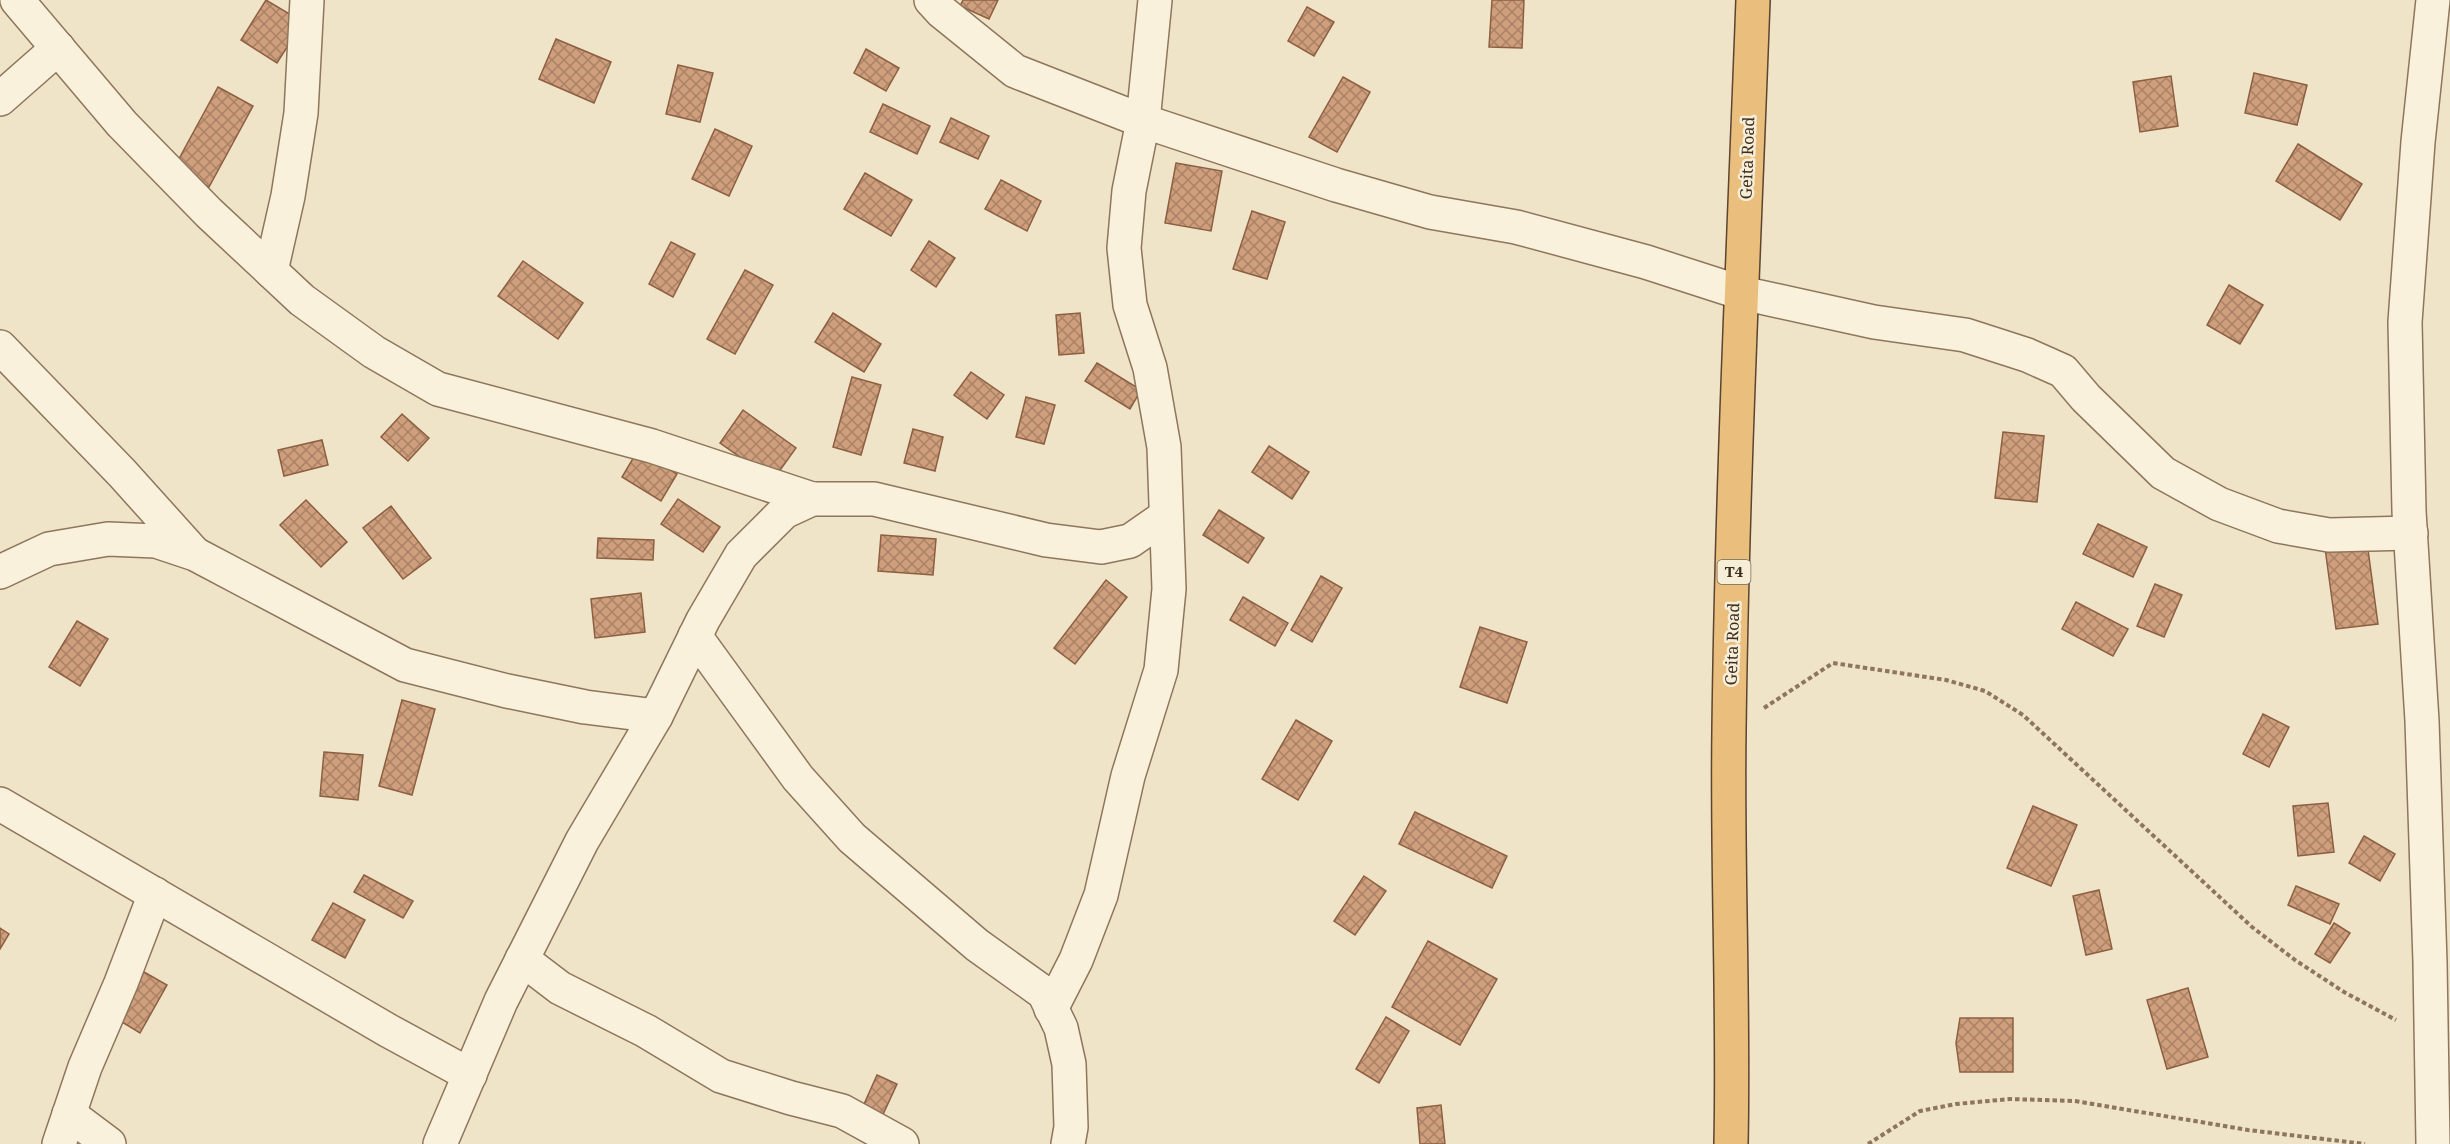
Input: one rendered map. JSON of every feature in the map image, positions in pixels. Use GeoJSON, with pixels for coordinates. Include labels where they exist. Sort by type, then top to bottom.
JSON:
{"type":"FeatureCollection","features":[{"type":"Feature","properties":{"kind":"highway","name":"Geita Road"},"geometry":{"type":"LineString","coordinates":[[1731,1144],[1733,1062],[1729,731],[1753,0]]}},
{"type":"Feature","properties":{"kind":"street"},"geometry":{"type":"LineString","coordinates":[[17,0],[122,124],[209,213],[302,300],[374,352],[438,389],[652,446],[812,499],[874,499],[1046,540],[1101,547],[1130,542],[1166,516]]}},
{"type":"Feature","properties":{"kind":"street"},"geometry":{"type":"LineString","coordinates":[[271,271],[288,196],[301,113],[307,0]]}},
{"type":"Feature","properties":{"kind":"street"},"geometry":{"type":"LineString","coordinates":[[931,0],[942,12],[1015,72],[1143,122],[1336,185],[1430,212],[1516,227],[1646,262],[1742,293],[1874,322],[1965,335],[2036,359],[2063,371],[2086,398],[2163,473],[2219,504],[2278,526],[2329,535],[2411,533]]}},
{"type":"Feature","properties":{"kind":"street"},"geometry":{"type":"LineString","coordinates":[[1051,1009],[1076,960],[1101,895],[1128,776],[1161,670],[1169,589],[1164,447],[1150,368],[1131,305],[1124,248],[1128,191],[1143,122],[1155,0]]}},
{"type":"Feature","properties":{"kind":"street"},"geometry":{"type":"LineString","coordinates":[[2432,0],[2418,142],[2405,322],[2411,533],[2422,721],[2433,1144]]}},
{"type":"Feature","properties":{"kind":"street"},"geometry":{"type":"LineString","coordinates":[[0,99],[58,48]]}},
{"type":"Feature","properties":{"kind":"street"},"geometry":{"type":"LineString","coordinates":[[0,346],[122,473],[195,554]]}},
{"type":"Feature","properties":{"kind":"street"},"geometry":{"type":"LineString","coordinates":[[440,1144],[501,1001],[582,841],[656,716],[695,636],[741,555],[784,512],[812,499]]}},
{"type":"Feature","properties":{"kind":"street"},"geometry":{"type":"LineString","coordinates":[[1,573],[49,549],[108,539],[156,541],[195,554],[405,665],[585,707],[656,716]]}},
{"type":"Feature","properties":{"kind":"street"},"geometry":{"type":"LineString","coordinates":[[695,636],[798,778],[852,838],[977,945],[1044,993],[1061,1028],[1069,1064],[1071,1127],[1068,1144]]}},
{"type":"Feature","properties":{"kind":"street"},"geometry":{"type":"LineString","coordinates":[[0,804],[388,1031],[470,1075]]}},
{"type":"Feature","properties":{"kind":"street"},"geometry":{"type":"LineString","coordinates":[[109,1144],[64,1129],[85,1067],[121,983],[155,894]]}},
{"type":"Feature","properties":{"kind":"street"},"geometry":{"type":"LineString","coordinates":[[522,959],[560,988],[646,1031],[721,1076],[842,1111],[902,1144]]}},
{"type":"Feature","properties":{"kind":"path"},"geometry":{"type":"LineString","coordinates":[[1729,731],[1833,663],[1946,680],[1985,691],[2023,715],[2059,746],[2252,927],[2295,960],[2344,992],[2383,1014],[2432,1037]]}},
{"type":"Feature","properties":{"kind":"path"},"geometry":{"type":"LineString","coordinates":[[1868,1144],[1920,1111],[1956,1104],[2010,1099],[2075,1101],[2248,1130],[2365,1144]]}},
{"type":"Feature","properties":{"kind":"building"},"geometry":{"type":"Polygon","coordinates":[[[266,0],[303,22],[277,63],[241,40],[266,0]]]}},
{"type":"Feature","properties":{"kind":"building"},"geometry":{"type":"Polygon","coordinates":[[[963,0],[998,0],[989,19],[960,6],[963,0]]]}},
{"type":"Feature","properties":{"kind":"building"},"geometry":{"type":"Polygon","coordinates":[[[1492,0],[1524,0],[1522,48],[1489,47],[1492,0]]]}},
{"type":"Feature","properties":{"kind":"building"},"geometry":{"type":"Polygon","coordinates":[[[1307,7],[1334,22],[1314,56],[1288,41],[1307,7]]]}},
{"type":"Feature","properties":{"kind":"building"},"geometry":{"type":"Polygon","coordinates":[[[556,39],[611,62],[594,103],[539,79],[556,39]]]}},
{"type":"Feature","properties":{"kind":"building"},"geometry":{"type":"Polygon","coordinates":[[[866,49],[899,68],[886,91],[854,73],[866,49]]]}},
{"type":"Feature","properties":{"kind":"building"},"geometry":{"type":"Polygon","coordinates":[[[678,65],[713,73],[700,122],[666,114],[678,65]]]}},
{"type":"Feature","properties":{"kind":"building"},"geometry":{"type":"Polygon","coordinates":[[[2254,73],[2307,85],[2297,125],[2245,113],[2254,73]]]}},
{"type":"Feature","properties":{"kind":"building"},"geometry":{"type":"Polygon","coordinates":[[[2171,76],[2178,126],[2140,132],[2133,82],[2171,76]]]}},
{"type":"Feature","properties":{"kind":"building"},"geometry":{"type":"Polygon","coordinates":[[[1343,77],[1370,92],[1337,152],[1309,137],[1343,77]]]}},
{"type":"Feature","properties":{"kind":"building"},"geometry":{"type":"Polygon","coordinates":[[[218,87],[253,106],[209,187],[174,168],[218,87]]]}},
{"type":"Feature","properties":{"kind":"building"},"geometry":{"type":"Polygon","coordinates":[[[883,104],[930,126],[917,154],[870,132],[883,104]]]}},
{"type":"Feature","properties":{"kind":"building"},"geometry":{"type":"Polygon","coordinates":[[[951,118],[989,136],[978,159],[940,142],[951,118]]]}},
{"type":"Feature","properties":{"kind":"building"},"geometry":{"type":"Polygon","coordinates":[[[715,129],[752,146],[729,196],[692,179],[715,129]]]}},
{"type":"Feature","properties":{"kind":"building"},"geometry":{"type":"Polygon","coordinates":[[[2298,144],[2362,184],[2340,220],[2276,181],[2298,144]]]}},
{"type":"Feature","properties":{"kind":"building"},"geometry":{"type":"Polygon","coordinates":[[[1176,163],[1222,171],[1211,231],[1165,223],[1176,163]]]}},
{"type":"Feature","properties":{"kind":"building"},"geometry":{"type":"Polygon","coordinates":[[[865,173],[912,200],[891,236],[844,209],[865,173]]]}},
{"type":"Feature","properties":{"kind":"building"},"geometry":{"type":"Polygon","coordinates":[[[1001,180],[1041,201],[1027,231],[985,209],[1001,180]]]}},
{"type":"Feature","properties":{"kind":"building"},"geometry":{"type":"Polygon","coordinates":[[[1252,211],[1285,222],[1267,279],[1233,269],[1252,211]]]}},
{"type":"Feature","properties":{"kind":"building"},"geometry":{"type":"Polygon","coordinates":[[[929,241],[955,258],[936,287],[911,270],[929,241]]]}},
{"type":"Feature","properties":{"kind":"building"},"geometry":{"type":"Polygon","coordinates":[[[671,242],[695,254],[673,297],[649,284],[671,242]]]}},
{"type":"Feature","properties":{"kind":"building"},"geometry":{"type":"Polygon","coordinates":[[[523,261],[583,303],[558,339],[498,296],[523,261]]]}},
{"type":"Feature","properties":{"kind":"building"},"geometry":{"type":"Polygon","coordinates":[[[745,270],[773,285],[735,354],[707,339],[745,270]]]}},
{"type":"Feature","properties":{"kind":"building"},"geometry":{"type":"Polygon","coordinates":[[[2229,285],[2263,305],[2240,344],[2207,325],[2229,285]]]}},
{"type":"Feature","properties":{"kind":"building"},"geometry":{"type":"Polygon","coordinates":[[[833,313],[881,344],[864,372],[815,342],[833,313]]]}},
{"type":"Feature","properties":{"kind":"building"},"geometry":{"type":"Polygon","coordinates":[[[1080,313],[1084,353],[1059,355],[1056,315],[1080,313]]]}},
{"type":"Feature","properties":{"kind":"building"},"geometry":{"type":"Polygon","coordinates":[[[1097,363],[1141,390],[1130,409],[1085,381],[1097,363]]]}},
{"type":"Feature","properties":{"kind":"building"},"geometry":{"type":"Polygon","coordinates":[[[971,372],[1004,395],[987,419],[954,395],[971,372]]]}},
{"type":"Feature","properties":{"kind":"building"},"geometry":{"type":"Polygon","coordinates":[[[852,377],[881,385],[861,455],[833,447],[852,377]]]}},
{"type":"Feature","properties":{"kind":"building"},"geometry":{"type":"Polygon","coordinates":[[[1026,397],[1055,405],[1044,444],[1016,437],[1026,397]]]}},
{"type":"Feature","properties":{"kind":"building"},"geometry":{"type":"Polygon","coordinates":[[[743,410],[796,448],[773,480],[720,443],[743,410]]]}},
{"type":"Feature","properties":{"kind":"building"},"geometry":{"type":"Polygon","coordinates":[[[402,414],[429,438],[408,461],[381,437],[402,414]]]}},
{"type":"Feature","properties":{"kind":"building"},"geometry":{"type":"Polygon","coordinates":[[[913,429],[943,437],[935,471],[904,463],[913,429]]]}},
{"type":"Feature","properties":{"kind":"building"},"geometry":{"type":"Polygon","coordinates":[[[2003,432],[2044,436],[2037,502],[1995,498],[2003,432]]]}},
{"type":"Feature","properties":{"kind":"building"},"geometry":{"type":"Polygon","coordinates":[[[322,440],[328,465],[284,476],[278,450],[322,440]]]}},
{"type":"Feature","properties":{"kind":"building"},"geometry":{"type":"Polygon","coordinates":[[[1269,446],[1309,472],[1292,499],[1252,472],[1269,446]]]}},
{"type":"Feature","properties":{"kind":"building"},"geometry":{"type":"Polygon","coordinates":[[[638,450],[677,474],[661,501],[622,477],[638,450]]]}},
{"type":"Feature","properties":{"kind":"building"},"geometry":{"type":"Polygon","coordinates":[[[678,499],[720,527],[703,552],[661,524],[678,499]]]}},
{"type":"Feature","properties":{"kind":"building"},"geometry":{"type":"Polygon","coordinates":[[[306,500],[347,542],[321,567],[280,525],[306,500]]]}},
{"type":"Feature","properties":{"kind":"building"},"geometry":{"type":"Polygon","coordinates":[[[391,506],[431,558],[403,579],[363,528],[391,506]]]}},
{"type":"Feature","properties":{"kind":"building"},"geometry":{"type":"Polygon","coordinates":[[[1219,510],[1264,538],[1248,563],[1203,535],[1219,510]]]}},
{"type":"Feature","properties":{"kind":"building"},"geometry":{"type":"Polygon","coordinates":[[[2098,524],[2147,547],[2133,577],[2083,554],[2098,524]]]}},
{"type":"Feature","properties":{"kind":"building"},"geometry":{"type":"Polygon","coordinates":[[[881,535],[936,539],[933,575],[878,571],[881,535]]]}},
{"type":"Feature","properties":{"kind":"building"},"geometry":{"type":"Polygon","coordinates":[[[598,538],[654,540],[653,560],[597,558],[598,538]]]}},
{"type":"Feature","properties":{"kind":"building"},"geometry":{"type":"Polygon","coordinates":[[[2367,542],[2378,624],[2336,629],[2325,548],[2367,542]]]}},
{"type":"Feature","properties":{"kind":"building"},"geometry":{"type":"Polygon","coordinates":[[[1321,576],[1342,588],[1312,642],[1291,630],[1321,576]]]}},
{"type":"Feature","properties":{"kind":"building"},"geometry":{"type":"Polygon","coordinates":[[[1106,580],[1127,597],[1075,664],[1054,648],[1106,580]]]}},
{"type":"Feature","properties":{"kind":"building"},"geometry":{"type":"Polygon","coordinates":[[[2155,584],[2182,595],[2164,637],[2137,626],[2155,584]]]}},
{"type":"Feature","properties":{"kind":"building"},"geometry":{"type":"Polygon","coordinates":[[[641,593],[645,632],[595,638],[591,599],[641,593]]]}},
{"type":"Feature","properties":{"kind":"building"},"geometry":{"type":"Polygon","coordinates":[[[1243,597],[1288,623],[1275,646],[1230,620],[1243,597]]]}},
{"type":"Feature","properties":{"kind":"building"},"geometry":{"type":"Polygon","coordinates":[[[2076,602],[2128,629],[2113,656],[2062,629],[2076,602]]]}},
{"type":"Feature","properties":{"kind":"building"},"geometry":{"type":"Polygon","coordinates":[[[77,621],[108,639],[80,686],[49,667],[77,621]]]}},
{"type":"Feature","properties":{"kind":"building"},"geometry":{"type":"Polygon","coordinates":[[[1480,627],[1527,642],[1507,703],[1460,687],[1480,627]]]}},
{"type":"Feature","properties":{"kind":"building"},"geometry":{"type":"Polygon","coordinates":[[[402,700],[435,709],[412,795],[379,786],[402,700]]]}},
{"type":"Feature","properties":{"kind":"building"},"geometry":{"type":"Polygon","coordinates":[[[2263,714],[2289,727],[2269,767],[2243,754],[2263,714]]]}},
{"type":"Feature","properties":{"kind":"building"},"geometry":{"type":"Polygon","coordinates":[[[1296,720],[1332,741],[1298,800],[1262,779],[1296,720]]]}},
{"type":"Feature","properties":{"kind":"building"},"geometry":{"type":"Polygon","coordinates":[[[324,752],[363,755],[358,800],[320,796],[324,752]]]}},
{"type":"Feature","properties":{"kind":"building"},"geometry":{"type":"Polygon","coordinates":[[[2328,803],[2334,852],[2298,856],[2293,806],[2328,803]]]}},
{"type":"Feature","properties":{"kind":"building"},"geometry":{"type":"Polygon","coordinates":[[[2033,806],[2077,825],[2051,886],[2007,868],[2033,806]]]}},
{"type":"Feature","properties":{"kind":"building"},"geometry":{"type":"Polygon","coordinates":[[[1415,812],[1507,856],[1492,888],[1399,844],[1415,812]]]}},
{"type":"Feature","properties":{"kind":"building"},"geometry":{"type":"Polygon","coordinates":[[[2364,836],[2395,854],[2380,881],[2349,863],[2364,836]]]}},
{"type":"Feature","properties":{"kind":"building"},"geometry":{"type":"Polygon","coordinates":[[[364,875],[413,901],[403,918],[354,892],[364,875]]]}},
{"type":"Feature","properties":{"kind":"building"},"geometry":{"type":"Polygon","coordinates":[[[1364,876],[1386,891],[1355,935],[1334,921],[1364,876]]]}},
{"type":"Feature","properties":{"kind":"building"},"geometry":{"type":"Polygon","coordinates":[[[2296,886],[2339,904],[2330,924],[2288,905],[2296,886]]]}},
{"type":"Feature","properties":{"kind":"building"},"geometry":{"type":"Polygon","coordinates":[[[2099,890],[2112,949],[2086,955],[2073,896],[2099,890]]]}},
{"type":"Feature","properties":{"kind":"building"},"geometry":{"type":"Polygon","coordinates":[[[333,903],[365,920],[345,958],[312,940],[333,903]]]}},
{"type":"Feature","properties":{"kind":"building"},"geometry":{"type":"Polygon","coordinates":[[[2334,923],[2350,933],[2330,963],[2315,954],[2334,923]]]}},
{"type":"Feature","properties":{"kind":"building"},"geometry":{"type":"Polygon","coordinates":[[[0,928],[9,934],[0,949],[0,928]]]}},
{"type":"Feature","properties":{"kind":"building"},"geometry":{"type":"Polygon","coordinates":[[[1428,941],[1497,979],[1460,1045],[1392,1007],[1428,941]]]}},
{"type":"Feature","properties":{"kind":"building"},"geometry":{"type":"Polygon","coordinates":[[[144,972],[167,985],[140,1033],[117,1019],[144,972]]]}},
{"type":"Feature","properties":{"kind":"building"},"geometry":{"type":"Polygon","coordinates":[[[2188,988],[2208,1057],[2167,1069],[2147,1000],[2188,988]]]}},
{"type":"Feature","properties":{"kind":"building"},"geometry":{"type":"Polygon","coordinates":[[[1386,1017],[1409,1031],[1379,1083],[1356,1069],[1386,1017]]]}},
{"type":"Feature","properties":{"kind":"building"},"geometry":{"type":"Polygon","coordinates":[[[1960,1018],[2013,1018],[2013,1072],[1960,1072],[1956,1043],[1960,1018]]]}},
{"type":"Feature","properties":{"kind":"building"},"geometry":{"type":"Polygon","coordinates":[[[877,1075],[897,1084],[880,1121],[861,1111],[877,1075]]]}},
{"type":"Feature","properties":{"kind":"building"},"geometry":{"type":"Polygon","coordinates":[[[1441,1105],[1445,1144],[1420,1144],[1417,1108],[1441,1105]]]}}]}
